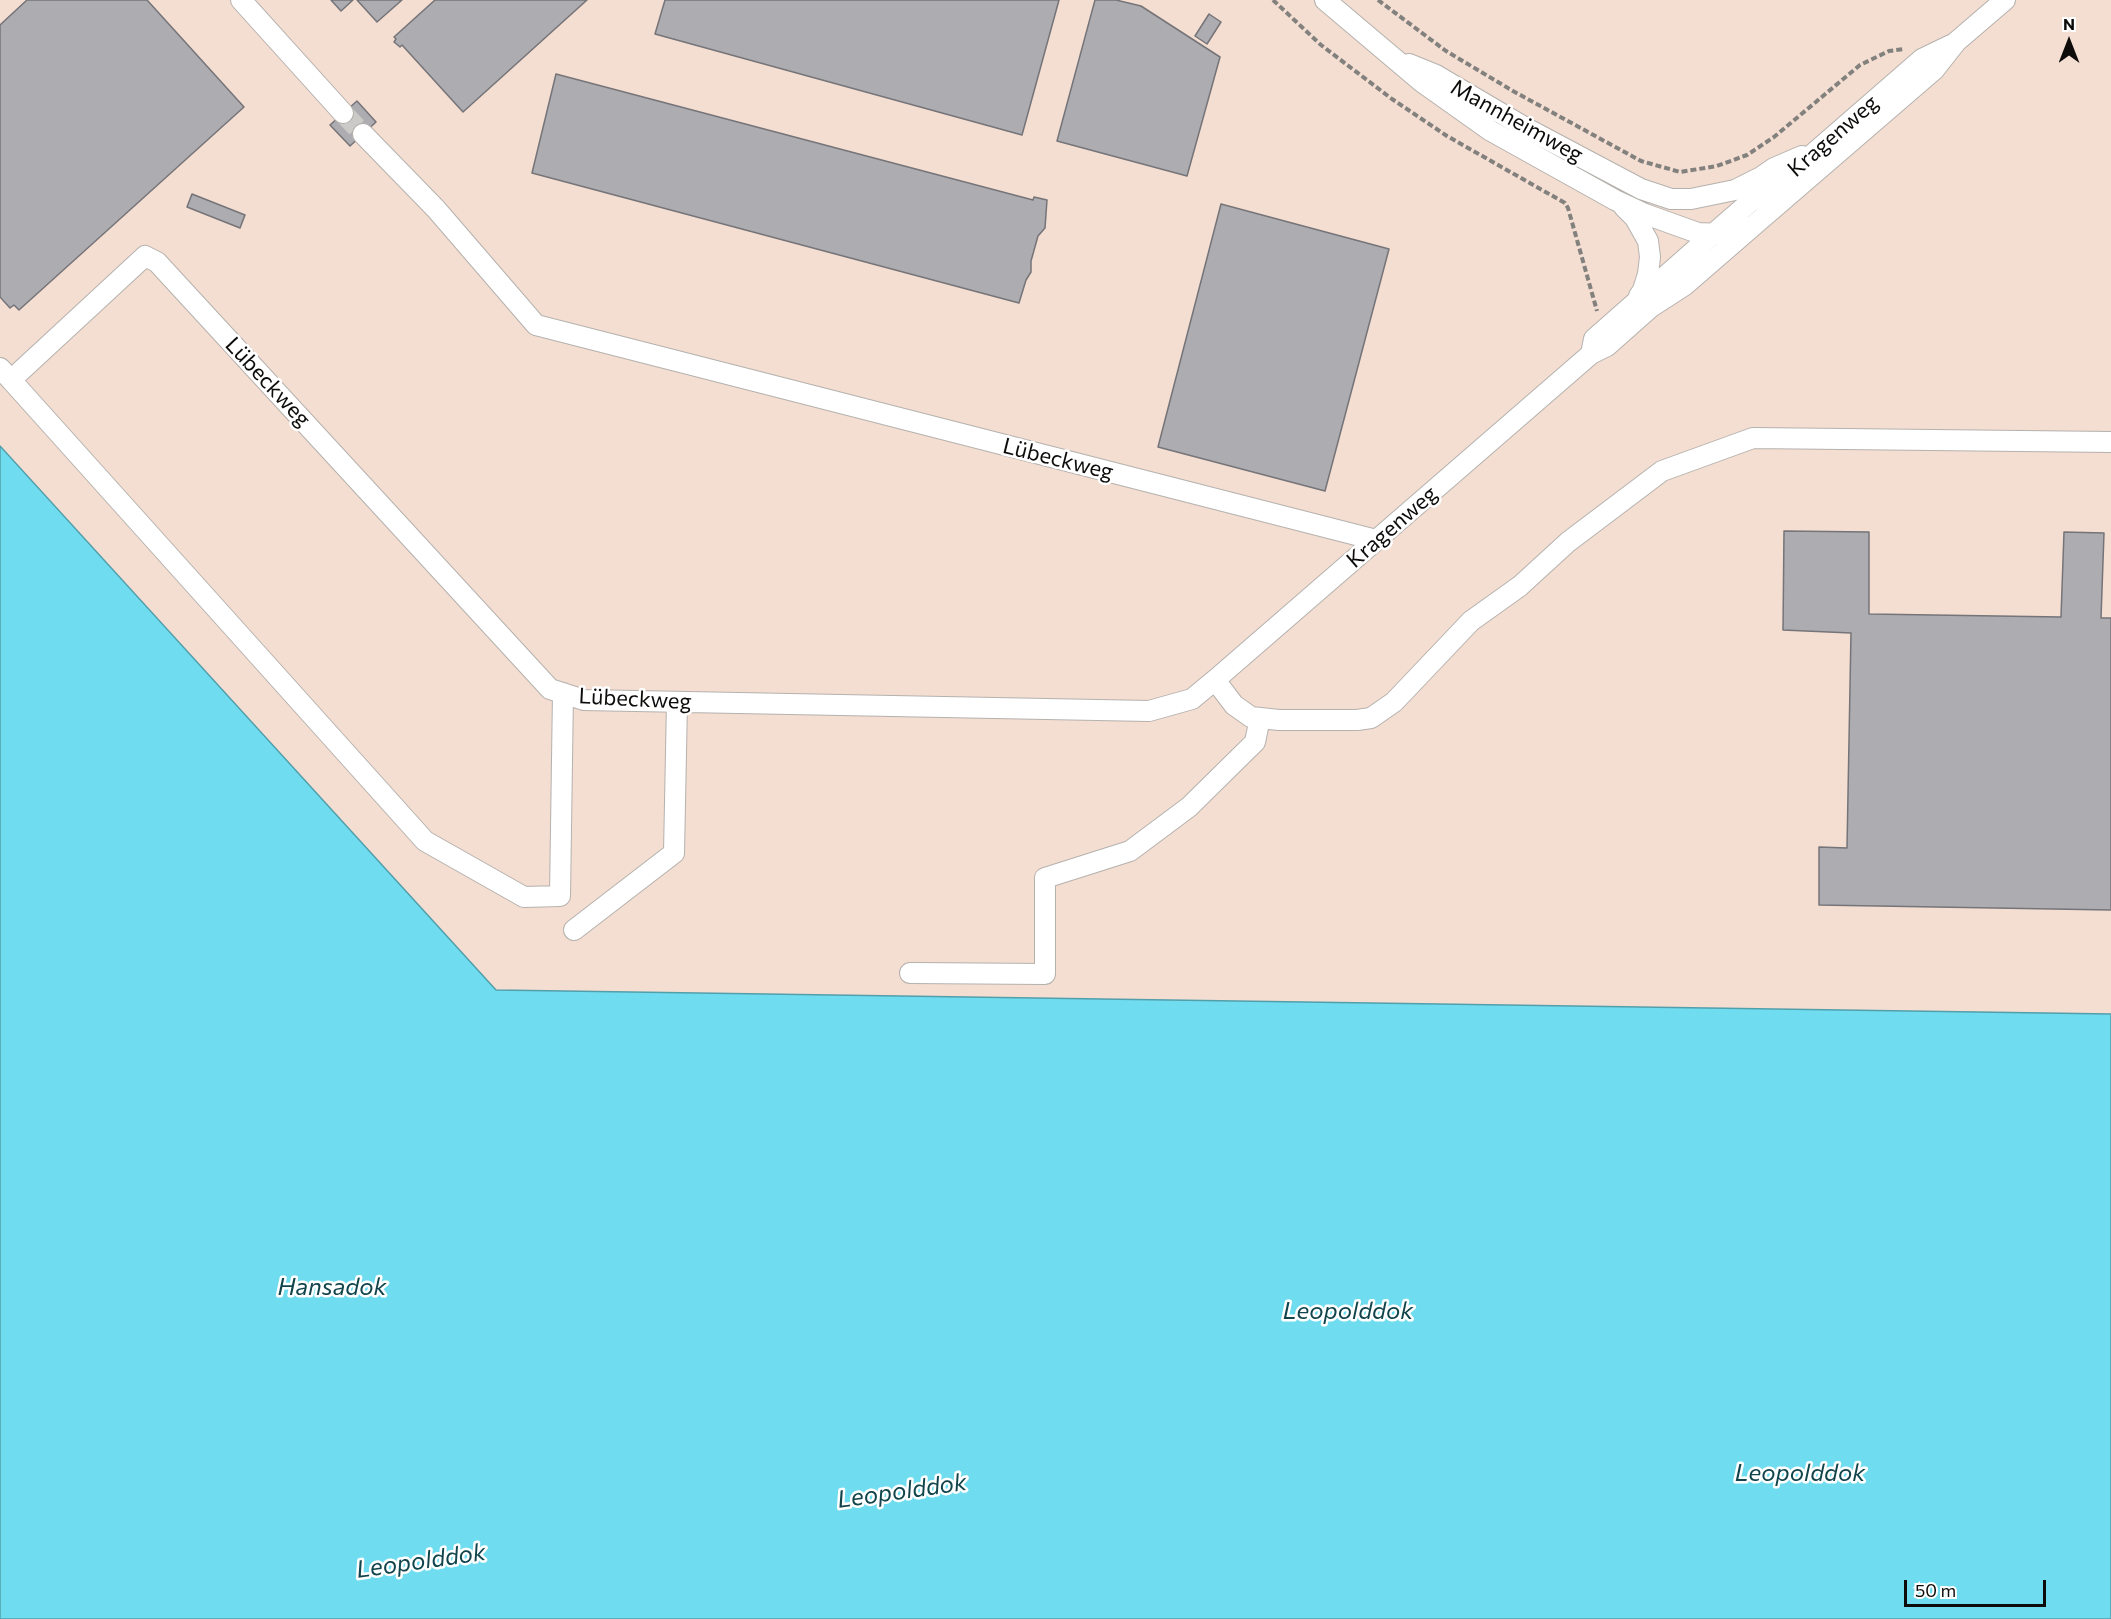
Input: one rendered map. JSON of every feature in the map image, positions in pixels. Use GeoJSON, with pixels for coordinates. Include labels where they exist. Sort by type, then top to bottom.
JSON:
{"type":"FeatureCollection","features":[{"type":"Feature","properties":{"kind":"street"},"geometry":{"type":"LineString","coordinates":[[241,0],[344,113]]}},
{"type":"Feature","properties":{"kind":"street","name":"Mannheimweg"},"geometry":{"type":"LineString","coordinates":[[1325,0],[1422,82],[1491,131],[1615,200]]}},
{"type":"Feature","properties":{"kind":"street","name":"Kragenweg"},"geometry":{"type":"LineString","coordinates":[[1192,699],[1591,354],[1607,346],[1651,307],[1685,285],[1934,70],[1956,42],[2005,0]]}},
{"type":"Feature","properties":{"kind":"street","name":"Kragenweg"},"geometry":{"type":"LineString","coordinates":[[1591,354],[1594,339],[1603,330],[1750,202],[1784,179],[1922,59],[1956,42]]}},
{"type":"Feature","properties":{"kind":"street","name":"Mannheimweg"},"geometry":{"type":"LineString","coordinates":[[1392,57],[1436,75],[1641,189],[1671,199],[1713,196],[1735,190],[1774,168],[1818,149]]}},
{"type":"Feature","properties":{"kind":"street","name":"Lübeckweg"},"geometry":{"type":"LineString","coordinates":[[363,134],[436,209],[536,325],[1376,540]]}},
{"type":"Feature","properties":{"kind":"street","name":"Mannheimweg"},"geometry":{"type":"LineString","coordinates":[[1641,189],[1661,207],[1675,225]]}},
{"type":"Feature","properties":{"kind":"street","name":"Kragenweg"},"geometry":{"type":"LineString","coordinates":[[1615,200],[1635,218],[1648,241],[1650,257],[1648,274],[1643,290],[1631,306]]}},
{"type":"Feature","properties":{"kind":"street","name":"Kragenweg"},"geometry":{"type":"LineString","coordinates":[[1615,200],[1675,225],[1712,235],[1738,231],[1760,220]]}},
{"type":"Feature","properties":{"kind":"street"},"geometry":{"type":"LineString","coordinates":[[1651,307],[1675,276],[1680,262],[1680,235],[1675,225]]}},
{"type":"Feature","properties":{"kind":"street","name":"Lübeckweg"},"geometry":{"type":"LineString","coordinates":[[5,374],[145,256],[157,262],[550,688],[584,700],[1149,711],[1192,699]]}},
{"type":"Feature","properties":{"kind":"street"},"geometry":{"type":"LineString","coordinates":[[5,374],[425,841],[524,897],[560,896],[563,693]]}},
{"type":"Feature","properties":{"kind":"street"},"geometry":{"type":"LineString","coordinates":[[1215,680],[1241,711],[1251,717],[1357,720],[1371,718],[1394,702],[1471,621],[1520,586],[1568,542],[1662,471],[1753,438],[2111,442]]}},
{"type":"Feature","properties":{"kind":"street"},"geometry":{"type":"LineString","coordinates":[[574,930],[674,853],[677,702]]}},
{"type":"Feature","properties":{"kind":"street"},"geometry":{"type":"LineString","coordinates":[[910,973],[1045,974],[1045,878],[1130,851],[1189,807],[1255,742],[1260,718]]}},
{"type":"Feature","properties":{"kind":"path"},"geometry":{"type":"LineString","coordinates":[[1273,0],[1321,45],[1392,99],[1447,136],[1565,203],[1603,330]]}},
{"type":"Feature","properties":{"kind":"path"},"geometry":{"type":"LineString","coordinates":[[1378,0],[1446,51],[1513,91],[1641,161],[1680,172],[1717,166],[1747,155],[1774,137],[1860,65],[1889,51],[1911,48]]}},
{"type":"Feature","properties":{"kind":"shaded area"},"geometry":{"type":"Polygon","coordinates":[[[0,0],[2111,0],[2111,1014],[496,990],[0,446],[0,0]]]}},
{"type":"Feature","properties":{"kind":"water"},"geometry":{"type":"Polygon","coordinates":[[[0,446],[496,990],[2111,1014],[2111,1619],[0,1619],[0,446]]]}},
{"type":"Feature","properties":{"kind":"building"},"geometry":{"type":"Polygon","coordinates":[[[27,0],[147,0],[244,107],[19,310],[14,305],[10,308],[0,297],[0,25],[27,0]]]}},
{"type":"Feature","properties":{"kind":"building"},"geometry":{"type":"Polygon","coordinates":[[[331,0],[353,0],[341,11],[331,0]]]}},
{"type":"Feature","properties":{"kind":"building"},"geometry":{"type":"Polygon","coordinates":[[[357,0],[402,0],[377,22],[357,0]]]}},
{"type":"Feature","properties":{"kind":"building"},"geometry":{"type":"Polygon","coordinates":[[[435,0],[587,0],[463,112],[402,45],[400,47],[394,42],[396,39],[394,37],[435,0]]]}},
{"type":"Feature","properties":{"kind":"building"},"geometry":{"type":"Polygon","coordinates":[[[665,0],[1059,0],[1022,135],[655,34],[665,0]]]}},
{"type":"Feature","properties":{"kind":"building"},"geometry":{"type":"Polygon","coordinates":[[[1095,0],[1116,0],[1141,6],[1220,57],[1187,176],[1057,141],[1095,0]]]}},
{"type":"Feature","properties":{"kind":"building"},"geometry":{"type":"Polygon","coordinates":[[[1209,14],[1221,22],[1207,44],[1195,36],[1209,14]]]}},
{"type":"Feature","properties":{"kind":"building"},"geometry":{"type":"Polygon","coordinates":[[[556,74],[1033,200],[1034,197],[1047,200],[1045,228],[1038,236],[1031,261],[1031,272],[1019,303],[532,173],[556,74]]]}},
{"type":"Feature","properties":{"kind":"building"},"geometry":{"type":"Polygon","coordinates":[[[357,101],[376,122],[350,146],[330,125],[357,101]]]}},
{"type":"Feature","properties":{"kind":"building"},"geometry":{"type":"Polygon","coordinates":[[[192,194],[245,215],[240,228],[187,207],[192,194]]]}},
{"type":"Feature","properties":{"kind":"building"},"geometry":{"type":"Polygon","coordinates":[[[1221,204],[1389,249],[1325,491],[1158,447],[1221,204]]]}},
{"type":"Feature","properties":{"kind":"building"},"geometry":{"type":"Polygon","coordinates":[[[1784,531],[1869,532],[1869,614],[2061,617],[2064,532],[2104,533],[2101,618],[2111,618],[2111,910],[1819,905],[1819,847],[1847,848],[1851,633],[1783,630],[1784,531]]]}},
{"type":"Feature","properties":{"kind":"tunnel"},"geometry":{"type":"LineString","coordinates":[[343,113],[363,134]]}},
{"type":"Feature","properties":{"kind":"water label","name":"Hansadok"},"geometry":{"type":"Point","coordinates":[332,1287]}},
{"type":"Feature","properties":{"kind":"water label","name":"Leopolddok"},"geometry":{"type":"Point","coordinates":[1348,1311]}},
{"type":"Feature","properties":{"kind":"water label","name":"Leopolddok"},"geometry":{"type":"Point","coordinates":[1800,1473]}},
{"type":"Feature","properties":{"kind":"water label","name":"Leopolddok"},"geometry":{"type":"Point","coordinates":[902,1491]}},
{"type":"Feature","properties":{"kind":"water label","name":"Leopolddok"},"geometry":{"type":"Point","coordinates":[421,1561]}}]}
